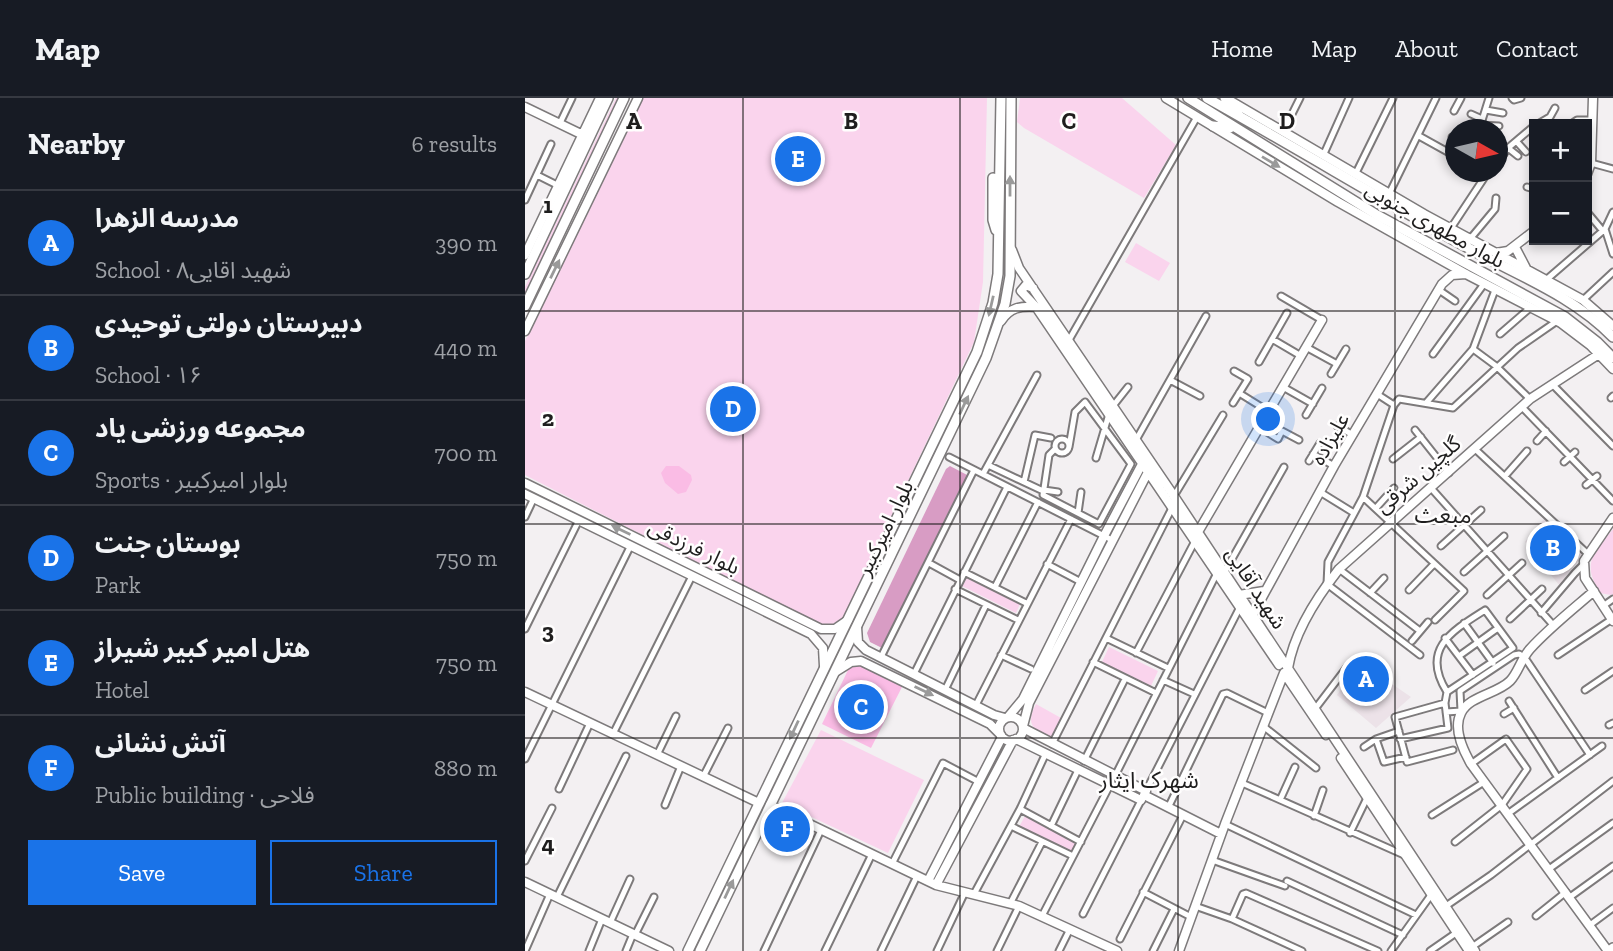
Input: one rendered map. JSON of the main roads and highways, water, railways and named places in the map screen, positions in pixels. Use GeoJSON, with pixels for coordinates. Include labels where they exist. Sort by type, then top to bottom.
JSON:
{"type":"FeatureCollection","features":[{"type":"Feature","properties":{"kind":"main road"},"geometry":{"type":"LineString","coordinates":[[525,274],[608,98]]}},
{"type":"Feature","properties":{"kind":"main road"},"geometry":{"type":"LineString","coordinates":[[525,306],[586,175],[605,149],[627,98]]}},
{"type":"Feature","properties":{"kind":"main road","name":"بلوار امیرکبیر"},"geometry":{"type":"LineString","coordinates":[[701,950],[935,467],[998,327],[1010,276],[1011,98]]}},
{"type":"Feature","properties":{"kind":"main road"},"geometry":{"type":"LineString","coordinates":[[1179,98],[1190,99]]}},
{"type":"Feature","properties":{"kind":"main road","name":"بلوار مطهری جنوبی"},"geometry":{"type":"LineString","coordinates":[[1207,98],[1448,231],[1573,304],[1613,337]]}},
{"type":"Feature","properties":{"kind":"main road"},"geometry":{"type":"LineString","coordinates":[[1226,98],[1241,117]]}},
{"type":"Feature","properties":{"kind":"main road","name":"بلوار مطهری جنوبی"},"geometry":{"type":"LineString","coordinates":[[1190,99],[1377,215],[1535,306],[1580,328],[1613,358]]}},
{"type":"Feature","properties":{"kind":"main road"},"geometry":{"type":"LineString","coordinates":[[998,102],[992,220],[999,239]]}},
{"type":"Feature","properties":{"kind":"main road","name":"بلوار امیرکبیر"},"geometry":{"type":"LineString","coordinates":[[688,951],[977,352],[987,324],[998,274],[998,102]]}},
{"type":"Feature","properties":{"kind":"main road"},"geometry":{"type":"LineString","coordinates":[[1213,126],[1235,129]]}},
{"type":"Feature","properties":{"kind":"main road"},"geometry":{"type":"LineString","coordinates":[[1377,215],[1386,229]]}},
{"type":"Feature","properties":{"kind":"main road"},"geometry":{"type":"LineString","coordinates":[[1448,231],[1470,239]]}},
{"type":"Feature","properties":{"kind":"main road"},"geometry":{"type":"LineString","coordinates":[[1564,290],[1573,304]]}},
{"type":"Feature","properties":{"kind":"main road"},"geometry":{"type":"LineString","coordinates":[[925,461],[935,467]]}},
{"type":"Feature","properties":{"kind":"place","name":"هتل امیر کبیر شیراز"},"geometry":{"type":"Point","coordinates":[798,159]}},
{"type":"Feature","properties":{"kind":"place","name":"بوستان جنت"},"geometry":{"type":"Point","coordinates":[733,409]}},
{"type":"Feature","properties":{"kind":"place","name":"دبیرستان دولتی توحیدی"},"geometry":{"type":"Point","coordinates":[1553,548]}},
{"type":"Feature","properties":{"kind":"place","name":"مدرسه الزهرا"},"geometry":{"type":"Point","coordinates":[1366,679]}},
{"type":"Feature","properties":{"kind":"place","name":"مجموعه ورزشی یاد"},"geometry":{"type":"Point","coordinates":[861,707]}},
{"type":"Feature","properties":{"kind":"place","name":"آتش نشانی"},"geometry":{"type":"Point","coordinates":[787,829]}},
{"type":"Feature","properties":{"kind":"district","name":"مبعث"},"geometry":{"type":"Point","coordinates":[1443,515]}},
{"type":"Feature","properties":{"kind":"district","name":"شهرک ایثار"},"geometry":{"type":"Point","coordinates":[1149,780]}}]}
